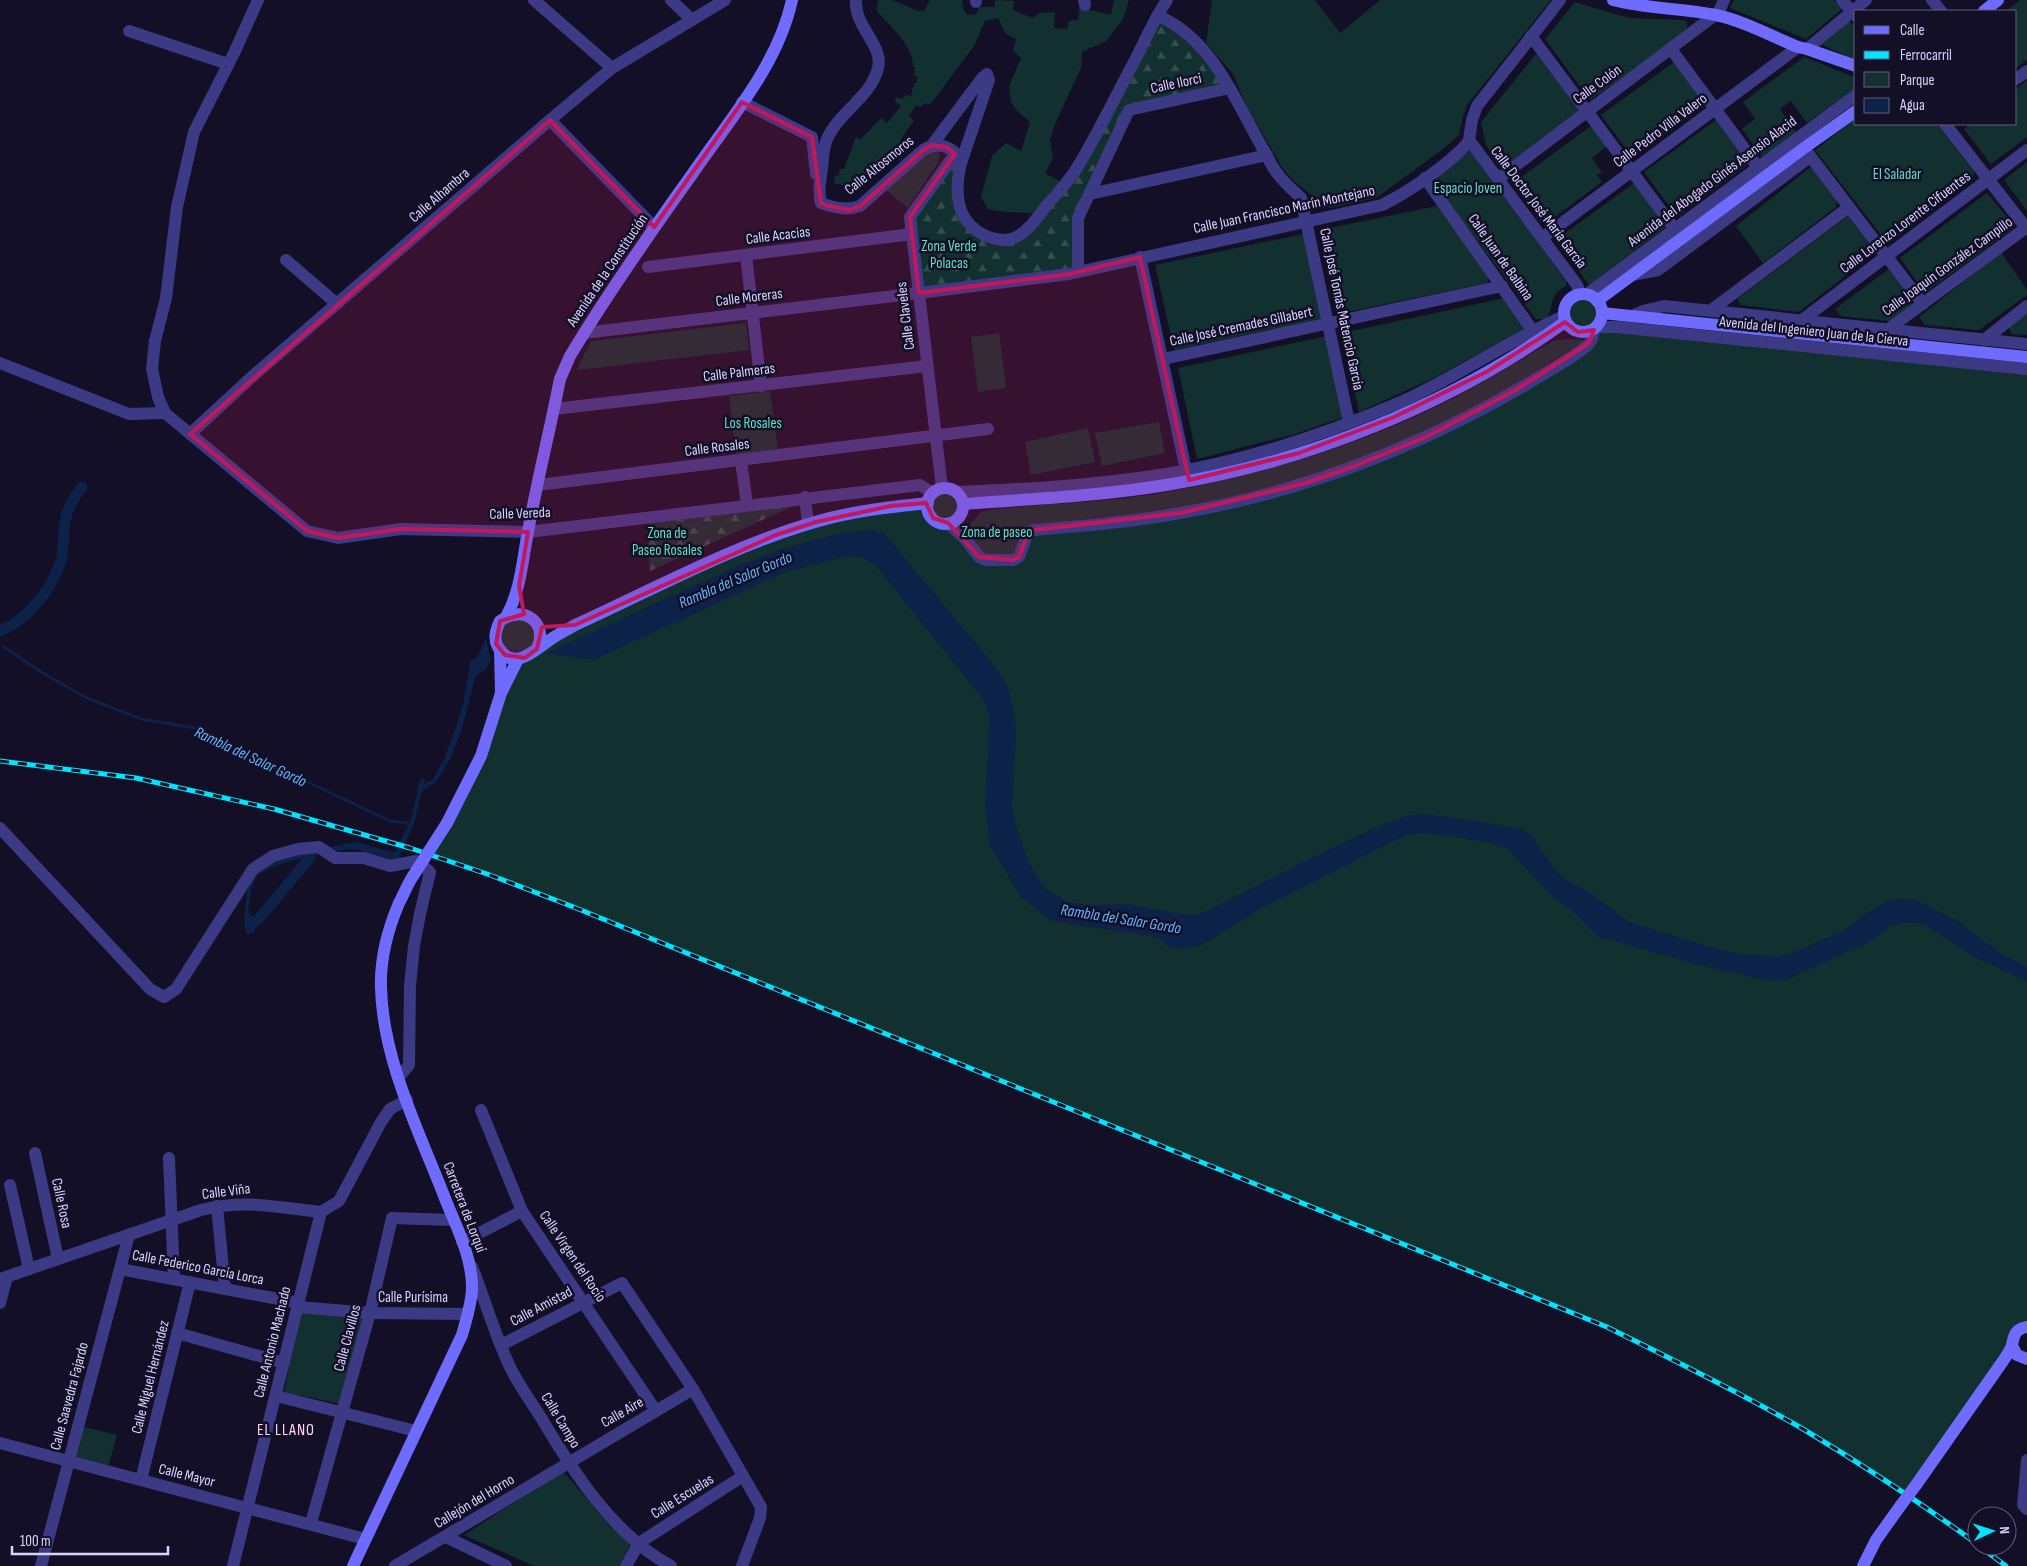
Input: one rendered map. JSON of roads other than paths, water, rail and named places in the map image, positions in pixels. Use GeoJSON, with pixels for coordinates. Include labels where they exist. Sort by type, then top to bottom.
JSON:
{"type":"FeatureCollection","features":[{"type":"Feature","properties":{"kind":"main road","name":"Avenida de la Constitución"},"geometry":{"type":"LineString","coordinates":[[519,586],[528,532],[560,379],[570,356],[654,227],[770,60],[783,30],[792,0]]}},
{"type":"Feature","properties":{"kind":"main road"},"geometry":{"type":"LineString","coordinates":[[1613,0],[1716,15],[1734,20],[1853,67]]}},
{"type":"Feature","properties":{"kind":"main road"},"geometry":{"type":"LineString","coordinates":[[1985,10],[1998,0]]}},
{"type":"Feature","properties":{"kind":"main road","name":"Avenida del Abogado Ginés Asensio Alacid"},"geometry":{"type":"LineString","coordinates":[[1588,296],[1632,275],[1807,152],[1854,113]]}},
{"type":"Feature","properties":{"kind":"main road"},"geometry":{"type":"LineString","coordinates":[[1588,296],[1602,313],[1601,320],[1595,328],[1586,333],[1570,328],[1564,319],[1566,304],[1569,300],[1588,296]]}},
{"type":"Feature","properties":{"kind":"main road","name":"Avenida del Ingeniero Juan de la Cierva"},"geometry":{"type":"LineString","coordinates":[[1602,313],[2027,357]]}},
{"type":"Feature","properties":{"kind":"main road"},"geometry":{"type":"LineString","coordinates":[[963,504],[1138,490],[1232,471],[1299,453],[1394,417],[1457,388],[1520,352],[1564,319]]}},
{"type":"Feature","properties":{"kind":"main road"},"geometry":{"type":"LineString","coordinates":[[500,650],[505,655],[518,659],[528,656],[575,625],[746,546],[808,524],[934,495],[952,489],[957,492],[963,504],[960,516],[948,523],[937,522],[930,514],[934,495]]}},
{"type":"Feature","properties":{"kind":"main road"},"geometry":{"type":"LineString","coordinates":[[519,586],[522,602],[540,636],[537,649]]}},
{"type":"Feature","properties":{"kind":"main road"},"geometry":{"type":"LineString","coordinates":[[506,617],[514,602],[519,586]]}},
{"type":"Feature","properties":{"kind":"main road"},"geometry":{"type":"LineString","coordinates":[[501,693],[500,650],[495,636],[500,621],[513,614],[548,627],[575,625]]}},
{"type":"Feature","properties":{"kind":"main road"},"geometry":{"type":"LineString","coordinates":[[501,693],[518,659]]}},
{"type":"Feature","properties":{"kind":"main road","name":"Carretera de Lorquí"},"geometry":{"type":"LineString","coordinates":[[353,1566],[462,1335],[468,1314],[472,1287],[469,1259],[407,1100],[399,1077],[383,1014],[381,978],[387,939],[393,918],[413,876],[447,823],[481,756],[501,693]]}},
{"type":"Feature","properties":{"kind":"main road"},"geometry":{"type":"LineString","coordinates":[[1863,1566],[1876,1540],[2003,1361],[2022,1356],[2013,1336],[2021,1328],[2027,1327]]}},
{"type":"Feature","properties":{"kind":"street","name":"Calle Vereda"},"geometry":{"type":"LineString","coordinates":[[258,0],[194,132],[177,207],[166,298],[155,341],[152,369],[158,397],[165,413],[307,531],[338,538],[401,530],[528,532],[746,504],[920,485],[934,495]]}},
{"type":"Feature","properties":{"kind":"street"},"geometry":{"type":"LineString","coordinates":[[671,0],[692,20]]}},
{"type":"Feature","properties":{"kind":"street","name":"Calle Alhambra"},"geometry":{"type":"LineString","coordinates":[[190,434],[254,375],[612,68],[725,0]]}},
{"type":"Feature","properties":{"kind":"street","name":"Calle Altosmoros"},"geometry":{"type":"LineString","coordinates":[[856,0],[858,19],[876,49],[879,67],[857,103],[842,116],[826,141],[818,191],[821,203],[850,210],[860,206],[923,150],[932,145],[940,144],[947,147],[957,160]]}},
{"type":"Feature","properties":{"kind":"street"},"geometry":{"type":"LineString","coordinates":[[932,145],[985,74],[987,74],[989,80],[957,160],[958,197],[961,213],[974,230],[1004,240],[1014,238],[1023,232],[1037,217],[1074,172],[1167,0]]}},
{"type":"Feature","properties":{"kind":"street"},"geometry":{"type":"LineString","coordinates":[[1469,140],[1472,120],[1477,106],[1560,0]]}},
{"type":"Feature","properties":{"kind":"street","name":"Calle Colón"},"geometry":{"type":"LineString","coordinates":[[1498,179],[1716,15],[1724,0]]}},
{"type":"Feature","properties":{"kind":"street"},"geometry":{"type":"LineString","coordinates":[[1842,0],[1854,14]]}},
{"type":"Feature","properties":{"kind":"street","name":"Calle Pedro Villa Valero"},"geometry":{"type":"LineString","coordinates":[[1857,10],[1866,0]]}},
{"type":"Feature","properties":{"kind":"street"},"geometry":{"type":"LineString","coordinates":[[1932,0],[1941,10]]}},
{"type":"Feature","properties":{"kind":"street"},"geometry":{"type":"LineString","coordinates":[[537,1],[612,68]]}},
{"type":"Feature","properties":{"kind":"street","name":"Calle Pedro Villa Valero"},"geometry":{"type":"LineString","coordinates":[[1542,238],[1716,109],[1854,14]]}},
{"type":"Feature","properties":{"kind":"street","name":"Calle José Tomás Matencio García"},"geometry":{"type":"LineString","coordinates":[[1158,16],[1181,27],[1192,37],[1215,66],[1230,88],[1276,173],[1301,198],[1349,422]]}},
{"type":"Feature","properties":{"kind":"street"},"geometry":{"type":"LineString","coordinates":[[130,31],[228,64]]}},
{"type":"Feature","properties":{"kind":"street"},"geometry":{"type":"LineString","coordinates":[[1531,36],[1674,228]]}},
{"type":"Feature","properties":{"kind":"street"},"geometry":{"type":"LineString","coordinates":[[1671,49],[1758,167]]}},
{"type":"Feature","properties":{"kind":"street"},"geometry":{"type":"LineString","coordinates":[[2017,79],[2027,70]]}},
{"type":"Feature","properties":{"kind":"street","name":"Calle Ilorci"},"geometry":{"type":"LineString","coordinates":[[1090,194],[1129,110],[1230,88]]}},
{"type":"Feature","properties":{"kind":"street","name":"Avenida del Abogado Ginés Asensio Alacid"},"geometry":{"type":"LineString","coordinates":[[1588,296],[1674,228],[1854,96]]}},
{"type":"Feature","properties":{"kind":"street"},"geometry":{"type":"LineString","coordinates":[[742,102],[812,137],[818,191]]}},
{"type":"Feature","properties":{"kind":"street"},"geometry":{"type":"LineString","coordinates":[[550,120],[654,227]]}},
{"type":"Feature","properties":{"kind":"street"},"geometry":{"type":"LineString","coordinates":[[1952,126],[1988,179],[2027,228]]}},
{"type":"Feature","properties":{"kind":"street","name":"Calle Juan Francisco Marín Montejano"},"geometry":{"type":"LineString","coordinates":[[919,294],[1078,271],[1382,205],[1426,178],[1460,152],[1469,140]]}},
{"type":"Feature","properties":{"kind":"street","name":"Calle Doctor José María García"},"geometry":{"type":"LineString","coordinates":[[1469,140],[1576,285],[1588,296]]}},
{"type":"Feature","properties":{"kind":"street","name":"Calle Lorenzo Lorente Cifuentes"},"geometry":{"type":"LineString","coordinates":[[1802,320],[2027,150]]}},
{"type":"Feature","properties":{"kind":"street"},"geometry":{"type":"LineString","coordinates":[[1807,152],[1923,304]]}},
{"type":"Feature","properties":{"kind":"street"},"geometry":{"type":"LineString","coordinates":[[1078,271],[1078,218],[1090,194],[1267,155]]}},
{"type":"Feature","properties":{"kind":"street","name":"Calle Claveles"},"geometry":{"type":"LineString","coordinates":[[934,495],[936,436],[910,217],[957,160]]}},
{"type":"Feature","properties":{"kind":"street","name":"Calle Juan de Balbina"},"geometry":{"type":"LineString","coordinates":[[1426,178],[1533,331]]}},
{"type":"Feature","properties":{"kind":"street"},"geometry":{"type":"LineString","coordinates":[[1710,311],[1849,207]]}},
{"type":"Feature","properties":{"kind":"street","name":"Calle Joaquín González Campillo"},"geometry":{"type":"LineString","coordinates":[[1887,330],[2027,228]]}},
{"type":"Feature","properties":{"kind":"street","name":"Calle Acacias"},"geometry":{"type":"LineString","coordinates":[[648,267],[912,234]]}},
{"type":"Feature","properties":{"kind":"street"},"geometry":{"type":"LineString","coordinates":[[746,255],[761,386]]}},
{"type":"Feature","properties":{"kind":"street"},"geometry":{"type":"LineString","coordinates":[[1140,257],[1186,470]]}},
{"type":"Feature","properties":{"kind":"street"},"geometry":{"type":"LineString","coordinates":[[286,260],[337,304]]}},
{"type":"Feature","properties":{"kind":"street","name":"Calle José Cremades Gillabert"},"geometry":{"type":"LineString","coordinates":[[1163,359],[1502,286]]}},
{"type":"Feature","properties":{"kind":"street","name":"Calle Moreras"},"geometry":{"type":"LineString","coordinates":[[584,333],[919,294]]}},
{"type":"Feature","properties":{"kind":"street","name":"Avenida del Ingeniero Juan de la Cierva"},"geometry":{"type":"LineString","coordinates":[[1632,316],[1643,310],[1658,306],[2027,344]]}},
{"type":"Feature","properties":{"kind":"street"},"geometry":{"type":"LineString","coordinates":[[1984,340],[2027,306]]}},
{"type":"Feature","properties":{"kind":"street"},"geometry":{"type":"LineString","coordinates":[[957,492],[1091,484],[1186,470],[1285,444],[1349,422],[1426,390],[1533,331],[1564,319]]}},
{"type":"Feature","properties":{"kind":"street","name":"Avenida del Ingeniero Juan de la Cierva"},"geometry":{"type":"LineString","coordinates":[[1595,328],[1617,327],[2027,369]]}},
{"type":"Feature","properties":{"kind":"street"},"geometry":{"type":"LineString","coordinates":[[948,523],[979,556],[986,560],[1013,560],[1019,557],[1028,533],[1034,530],[1109,524],[1182,513],[1306,482],[1355,466],[1426,437],[1474,413],[1560,364],[1589,344],[1595,328]]}},
{"type":"Feature","properties":{"kind":"street"},"geometry":{"type":"LineString","coordinates":[[0,363],[128,414],[165,413]]}},
{"type":"Feature","properties":{"kind":"street","name":"Calle Palmeras"},"geometry":{"type":"LineString","coordinates":[[554,409],[928,366]]}},
{"type":"Feature","properties":{"kind":"street","name":"Calle Rosales"},"geometry":{"type":"LineString","coordinates":[[538,485],[988,429]]}},
{"type":"Feature","properties":{"kind":"street"},"geometry":{"type":"LineString","coordinates":[[741,461],[746,504]]}},
{"type":"Feature","properties":{"kind":"street"},"geometry":{"type":"LineString","coordinates":[[805,497],[808,524]]}},
{"type":"Feature","properties":{"kind":"street"},"geometry":{"type":"LineString","coordinates":[[0,828],[150,989],[164,997],[176,989],[252,869],[273,856],[298,849],[319,847],[335,858],[364,858],[390,866],[416,861],[430,872],[414,946],[410,986],[409,1065],[399,1077]]}},
{"type":"Feature","properties":{"kind":"street"},"geometry":{"type":"LineString","coordinates":[[321,1212],[339,1201],[381,1122],[390,1109],[407,1100]]}},
{"type":"Feature","properties":{"kind":"street","name":"Calle Virgen del Rocío"},"geometry":{"type":"LineString","coordinates":[[481,1110],[522,1211],[656,1411]]}},
{"type":"Feature","properties":{"kind":"street","name":"Calle Rosa"},"geometry":{"type":"LineString","coordinates":[[35,1153],[58,1259]]}},
{"type":"Feature","properties":{"kind":"street"},"geometry":{"type":"LineString","coordinates":[[169,1158],[170,1220],[174,1279]]}},
{"type":"Feature","properties":{"kind":"street"},"geometry":{"type":"LineString","coordinates":[[10,1185],[29,1269]]}},
{"type":"Feature","properties":{"kind":"street","name":"Calle Viña"},"geometry":{"type":"LineString","coordinates":[[4,1278],[170,1220],[217,1206],[257,1204],[321,1212]]}},
{"type":"Feature","properties":{"kind":"street"},"geometry":{"type":"LineString","coordinates":[[217,1206],[224,1289]]}},
{"type":"Feature","properties":{"kind":"street"},"geometry":{"type":"LineString","coordinates":[[462,1242],[522,1211]]}},
{"type":"Feature","properties":{"kind":"street","name":"Calle Antonio Machado"},"geometry":{"type":"LineString","coordinates":[[234,1566],[321,1212]]}},
{"type":"Feature","properties":{"kind":"street","name":"Calle Clavillos"},"geometry":{"type":"LineString","coordinates":[[311,1523],[370,1313],[392,1218],[453,1220]]}},
{"type":"Feature","properties":{"kind":"street","name":"Calle Saavedra Fajardo"},"geometry":{"type":"LineString","coordinates":[[41,1566],[130,1234]]}},
{"type":"Feature","properties":{"kind":"street","name":"Calle Campo"},"geometry":{"type":"LineString","coordinates":[[469,1259],[510,1367],[568,1462],[602,1507],[638,1543],[670,1566]]}},
{"type":"Feature","properties":{"kind":"street","name":"Calle Federico García Lorca"},"geometry":{"type":"LineString","coordinates":[[120,1269],[298,1305]]}},
{"type":"Feature","properties":{"kind":"street"},"geometry":{"type":"LineString","coordinates":[[0,1303],[4,1278]]}},
{"type":"Feature","properties":{"kind":"street","name":"Calle Miguel Hernández"},"geometry":{"type":"LineString","coordinates":[[141,1480],[190,1282]]}},
{"type":"Feature","properties":{"kind":"street","name":"Calle Amistad"},"geometry":{"type":"LineString","coordinates":[[501,1345],[622,1283],[693,1389]]}},
{"type":"Feature","properties":{"kind":"street","name":"Calle Purísima"},"geometry":{"type":"LineString","coordinates":[[298,1305],[370,1313],[468,1314]]}},
{"type":"Feature","properties":{"kind":"street"},"geometry":{"type":"LineString","coordinates":[[177,1333],[284,1363]]}},
{"type":"Feature","properties":{"kind":"street"},"geometry":{"type":"LineString","coordinates":[[693,1389],[761,1507],[760,1518],[742,1566]]}},
{"type":"Feature","properties":{"kind":"street","name":"Calle Aire"},"geometry":{"type":"LineString","coordinates":[[568,1462],[693,1389]]}},
{"type":"Feature","properties":{"kind":"street"},"geometry":{"type":"LineString","coordinates":[[276,1396],[416,1431]]}},
{"type":"Feature","properties":{"kind":"street","name":"Calle Mayor"},"geometry":{"type":"LineString","coordinates":[[0,1443],[311,1523],[365,1539]]}},
{"type":"Feature","properties":{"kind":"street"},"geometry":{"type":"LineString","coordinates":[[2027,1460],[2023,1505],[2027,1508]]}},
{"type":"Feature","properties":{"kind":"street","name":"Callejón del Horno"},"geometry":{"type":"LineString","coordinates":[[396,1566],[568,1462]]}},
{"type":"Feature","properties":{"kind":"street","name":"Calle Escuelas"},"geometry":{"type":"LineString","coordinates":[[638,1543],[743,1476]]}},
{"type":"Feature","properties":{"kind":"street"},"geometry":{"type":"LineString","coordinates":[[446,1537],[506,1566]]}},
{"type":"Feature","properties":{"kind":"street"},"geometry":{"type":"LineString","coordinates":[[626,1566],[638,1543]]}},
{"type":"Feature","properties":{"kind":"water"},"geometry":{"type":"Polygon","coordinates":[[[868,529],[884,533],[989,659],[1007,685],[1015,716],[1016,738],[1012,809],[1018,832],[1028,861],[1045,889],[1067,902],[1087,905],[1127,904],[1186,915],[1198,914],[1210,910],[1336,846],[1380,826],[1407,816],[1426,814],[1523,829],[1533,838],[1560,876],[1590,893],[1629,922],[1713,948],[1740,954],[1780,957],[1841,932],[1877,906],[1892,899],[1914,900],[1959,922],[1997,951],[2027,967],[2027,981],[1974,957],[1925,925],[1916,923],[1891,926],[1871,941],[1788,979],[1778,981],[1760,979],[1695,964],[1597,936],[1571,909],[1556,901],[1509,850],[1496,844],[1439,834],[1417,833],[1400,838],[1262,908],[1201,945],[1188,948],[1170,948],[1160,939],[1150,936],[1051,921],[1021,897],[990,846],[985,806],[989,715],[983,699],[876,566],[859,557],[847,556],[785,572],[593,660],[547,653],[735,567],[781,549],[838,534],[868,529]]]}},
{"type":"Feature","properties":{"kind":"water"},"geometry":{"type":"Polygon","coordinates":[[[486,638],[491,660],[485,670],[476,675],[461,732],[449,761],[436,782],[422,791],[415,820],[399,859],[396,861],[355,849],[348,849],[299,859],[273,867],[263,872],[254,882],[248,912],[257,921],[254,932],[247,934],[244,919],[248,883],[251,877],[259,870],[282,859],[356,842],[395,853],[411,819],[420,779],[425,778],[424,784],[433,779],[444,759],[463,704],[470,662],[478,656],[486,638]]]}},
{"type":"Feature","properties":{"kind":"waterway"},"geometry":{"type":"LineString","coordinates":[[0,631],[11,626],[31,610],[47,590],[59,567],[62,556],[67,513],[72,501],[82,487]]}},
{"type":"Feature","properties":{"kind":"waterway","name":"Rambla del Salar Gordo"},"geometry":{"type":"LineString","coordinates":[[4,647],[41,672],[87,698],[141,719],[194,728],[390,821],[412,824]]}},
{"type":"Feature","properties":{"kind":"waterway","name":"Rambla del Salar Gordo"},"geometry":{"type":"LineString","coordinates":[[506,650],[524,652]]}},
{"type":"Feature","properties":{"kind":"waterway"},"geometry":{"type":"LineString","coordinates":[[257,921],[304,865],[310,855]]}},
{"type":"Feature","properties":{"kind":"railway"},"geometry":{"type":"LineString","coordinates":[[0,761],[136,778],[274,809],[410,848],[490,875],[571,906],[1607,1327],[1779,1415],[1848,1456],[1967,1537]]}},
{"type":"Feature","properties":{"kind":"railway"},"geometry":{"type":"LineString","coordinates":[[1992,1556],[2006,1566]]}},
{"type":"Feature","properties":{"kind":"district","name":"EL LLANO"},"geometry":{"type":"Point","coordinates":[286,1429]}},
{"type":"Feature","properties":{"kind":"park label","name":"El Saladar"},"geometry":{"type":"Point","coordinates":[1897,174]}},
{"type":"Feature","properties":{"kind":"park label","name":"Espacio Joven"},"geometry":{"type":"Point","coordinates":[1468,188]}},
{"type":"Feature","properties":{"kind":"park label","name":"Zona Verde Polacas"},"geometry":{"type":"Point","coordinates":[949,254]}},
{"type":"Feature","properties":{"kind":"park label","name":"Los Rosales"},"geometry":{"type":"Point","coordinates":[753,423]}},
{"type":"Feature","properties":{"kind":"park label","name":"Zona de paseo"},"geometry":{"type":"Point","coordinates":[997,532]}},
{"type":"Feature","properties":{"kind":"park label","name":"Zona de Paseo Rosales"},"geometry":{"type":"Point","coordinates":[667,542]}}]}
